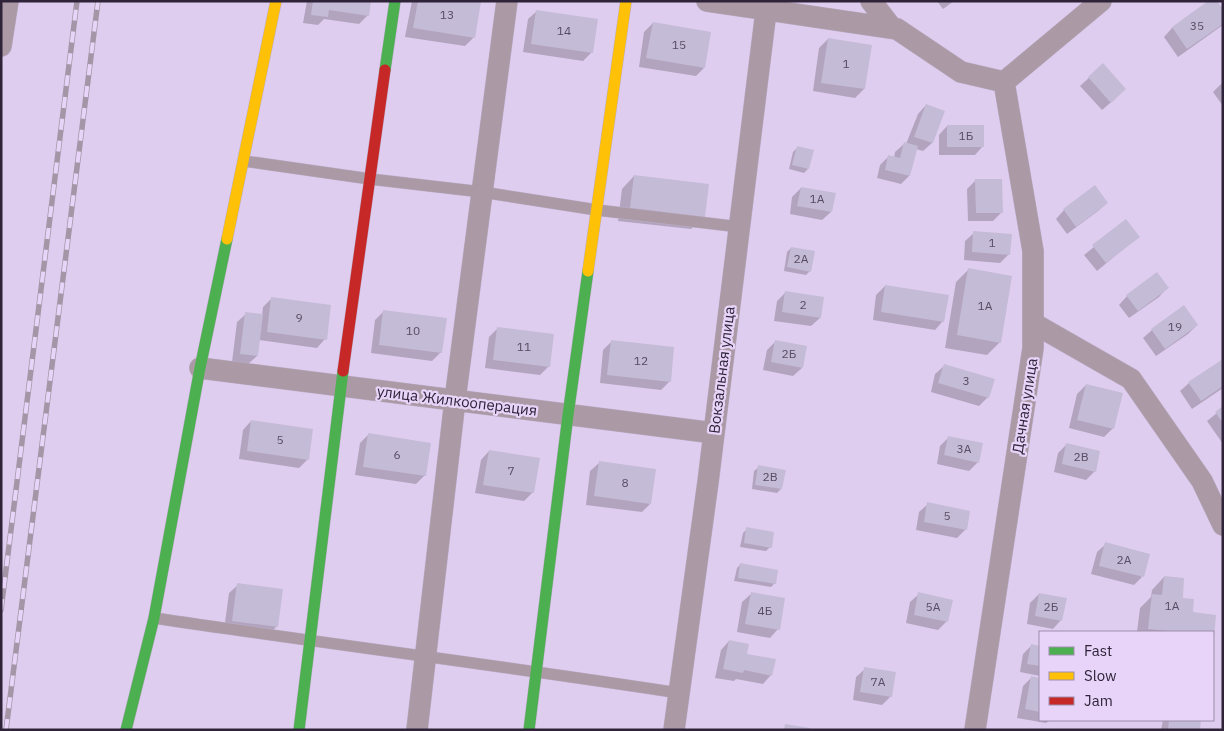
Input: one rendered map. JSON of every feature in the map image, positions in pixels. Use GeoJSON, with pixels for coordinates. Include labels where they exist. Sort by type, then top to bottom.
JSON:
{"type":"FeatureCollection","features":[{"type":"Feature","properties":{"kind":"street"},"geometry":{"type":"LineString","coordinates":[[1,46],[8,1]]}},
{"type":"Feature","properties":{"kind":"street"},"geometry":{"type":"LineString","coordinates":[[126,730],[154,618],[200,368],[276,1]]}},
{"type":"Feature","properties":{"kind":"street"},"geometry":{"type":"LineString","coordinates":[[300,730],[342,386],[395,1]]}},
{"type":"Feature","properties":{"kind":"street"},"geometry":{"type":"LineString","coordinates":[[416,730],[455,400],[507,1]]}},
{"type":"Feature","properties":{"kind":"street"},"geometry":{"type":"LineString","coordinates":[[529,730],[568,415],[626,1]]}},
{"type":"Feature","properties":{"kind":"street"},"geometry":{"type":"LineString","coordinates":[[707,1],[898,29],[961,72],[1004,82],[1101,1]]}},
{"type":"Feature","properties":{"kind":"street"},"geometry":{"type":"LineString","coordinates":[[871,1],[892,28]]}},
{"type":"Feature","properties":{"kind":"street","name":"Вокзальная улица"},"geometry":{"type":"LineString","coordinates":[[674,730],[714,433],[766,10]]}},
{"type":"Feature","properties":{"kind":"street","name":"Дачная улица"},"geometry":{"type":"LineString","coordinates":[[976,730],[1034,348],[1033,251],[1004,82]]}},
{"type":"Feature","properties":{"kind":"street"},"geometry":{"type":"LineString","coordinates":[[1033,323],[1131,379],[1202,481],[1223,525]]}},
{"type":"Feature","properties":{"kind":"street","name":"улица Жилкооперация"},"geometry":{"type":"LineString","coordinates":[[200,368],[714,433]]}},
{"type":"Feature","properties":{"kind":"lane"},"geometry":{"type":"LineString","coordinates":[[244,161],[370,179],[482,192],[597,210],[740,227]]}},
{"type":"Feature","properties":{"kind":"lane"},"geometry":{"type":"LineString","coordinates":[[154,618],[679,692]]}},
{"type":"Feature","properties":{"kind":"building"},"geometry":{"type":"Polygon","coordinates":[[[313,1],[371,1],[369,16],[329,10],[328,17],[311,15],[313,1]]]}},
{"type":"Feature","properties":{"kind":"building"},"geometry":{"type":"Polygon","coordinates":[[[418,1],[481,2],[475,38],[413,28],[418,1]]]}},
{"type":"Feature","properties":{"kind":"building"},"geometry":{"type":"Polygon","coordinates":[[[1208,1],[1217,1],[1223,9],[1223,24],[1187,49],[1172,27],[1208,1]]]}},
{"type":"Feature","properties":{"kind":"building"},"geometry":{"type":"Polygon","coordinates":[[[536,10],[598,19],[593,53],[531,44],[536,10]]]}},
{"type":"Feature","properties":{"kind":"building"},"geometry":{"type":"Polygon","coordinates":[[[653,22],[711,32],[705,68],[646,58],[653,22]]]}},
{"type":"Feature","properties":{"kind":"building"},"geometry":{"type":"Polygon","coordinates":[[[828,38],[872,45],[865,89],[821,83],[828,38]]]}},
{"type":"Feature","properties":{"kind":"building"},"geometry":{"type":"Polygon","coordinates":[[[1103,63],[1126,89],[1111,103],[1088,77],[1103,63]]]}},
{"type":"Feature","properties":{"kind":"building"},"geometry":{"type":"Polygon","coordinates":[[[926,104],[945,111],[933,143],[914,137],[926,104]]]}},
{"type":"Feature","properties":{"kind":"building"},"geometry":{"type":"Polygon","coordinates":[[[947,125],[984,125],[984,147],[947,147],[947,125]]]}},
{"type":"Feature","properties":{"kind":"building"},"geometry":{"type":"Polygon","coordinates":[[[904,142],[918,146],[910,176],[885,170],[888,155],[900,158],[904,142]]]}},
{"type":"Feature","properties":{"kind":"building"},"geometry":{"type":"Polygon","coordinates":[[[797,146],[814,150],[809,169],[792,165],[797,146]]]}},
{"type":"Feature","properties":{"kind":"building"},"geometry":{"type":"Polygon","coordinates":[[[634,175],[709,184],[705,217],[630,208],[634,175]]]}},
{"type":"Feature","properties":{"kind":"building"},"geometry":{"type":"Polygon","coordinates":[[[975,179],[1002,179],[1003,213],[976,213],[975,179]]]}},
{"type":"Feature","properties":{"kind":"building"},"geometry":{"type":"Polygon","coordinates":[[[1095,185],[1108,203],[1076,227],[1063,209],[1095,185]]]}},
{"type":"Feature","properties":{"kind":"building"},"geometry":{"type":"Polygon","coordinates":[[[801,187],[836,193],[832,212],[797,206],[801,187]]]}},
{"type":"Feature","properties":{"kind":"building"},"geometry":{"type":"Polygon","coordinates":[[[1126,219],[1140,237],[1106,263],[1092,245],[1126,219]]]}},
{"type":"Feature","properties":{"kind":"building"},"geometry":{"type":"Polygon","coordinates":[[[973,231],[1012,234],[1010,255],[972,252],[973,231]]]}},
{"type":"Feature","properties":{"kind":"building"},"geometry":{"type":"Polygon","coordinates":[[[791,247],[815,251],[811,272],[787,267],[791,247]]]}},
{"type":"Feature","properties":{"kind":"building"},"geometry":{"type":"Polygon","coordinates":[[[968,268],[1012,276],[1001,343],[957,335],[968,268]]]}},
{"type":"Feature","properties":{"kind":"building"},"geometry":{"type":"Polygon","coordinates":[[[1157,272],[1169,288],[1138,311],[1126,295],[1157,272]]]}},
{"type":"Feature","properties":{"kind":"building"},"geometry":{"type":"Polygon","coordinates":[[[885,285],[949,295],[944,322],[881,312],[885,285]]]}},
{"type":"Feature","properties":{"kind":"building"},"geometry":{"type":"Polygon","coordinates":[[[785,291],[824,297],[821,318],[782,312],[785,291]]]}},
{"type":"Feature","properties":{"kind":"building"},"geometry":{"type":"Polygon","coordinates":[[[271,297],[331,305],[327,340],[267,332],[271,297]]]}},
{"type":"Feature","properties":{"kind":"building"},"geometry":{"type":"Polygon","coordinates":[[[1184,305],[1198,325],[1165,349],[1151,329],[1184,305]]]}},
{"type":"Feature","properties":{"kind":"building"},"geometry":{"type":"Polygon","coordinates":[[[383,310],[447,318],[442,353],[379,345],[383,310]]]}},
{"type":"Feature","properties":{"kind":"building"},"geometry":{"type":"Polygon","coordinates":[[[245,312],[263,314],[258,356],[240,354],[245,312]]]}},
{"type":"Feature","properties":{"kind":"building"},"geometry":{"type":"Polygon","coordinates":[[[497,327],[554,334],[550,367],[493,360],[497,327]]]}},
{"type":"Feature","properties":{"kind":"building"},"geometry":{"type":"Polygon","coordinates":[[[611,340],[674,347],[671,382],[607,375],[611,340]]]}},
{"type":"Feature","properties":{"kind":"building"},"geometry":{"type":"Polygon","coordinates":[[[775,340],[807,346],[803,368],[771,362],[775,340]]]}},
{"type":"Feature","properties":{"kind":"building"},"geometry":{"type":"Polygon","coordinates":[[[1223,359],[1223,386],[1201,401],[1188,382],[1223,359]]]}},
{"type":"Feature","properties":{"kind":"building"},"geometry":{"type":"Polygon","coordinates":[[[944,364],[995,379],[989,398],[938,383],[944,364]]]}},
{"type":"Feature","properties":{"kind":"building"},"geometry":{"type":"Polygon","coordinates":[[[1086,384],[1123,393],[1114,429],[1077,420],[1086,384]]]}},
{"type":"Feature","properties":{"kind":"building"},"geometry":{"type":"Polygon","coordinates":[[[1223,406],[1223,423],[1215,412],[1223,406]]]}},
{"type":"Feature","properties":{"kind":"building"},"geometry":{"type":"Polygon","coordinates":[[[251,420],[313,429],[309,460],[247,451],[251,420]]]}},
{"type":"Feature","properties":{"kind":"building"},"geometry":{"type":"Polygon","coordinates":[[[368,433],[431,443],[426,476],[363,467],[368,433]]]}},
{"type":"Feature","properties":{"kind":"building"},"geometry":{"type":"Polygon","coordinates":[[[948,436],[983,443],[979,463],[944,455],[948,436]]]}},
{"type":"Feature","properties":{"kind":"building"},"geometry":{"type":"Polygon","coordinates":[[[1066,443],[1100,451],[1096,472],[1062,464],[1066,443]]]}},
{"type":"Feature","properties":{"kind":"building"},"geometry":{"type":"Polygon","coordinates":[[[489,450],[540,458],[534,493],[483,485],[489,450]]]}},
{"type":"Feature","properties":{"kind":"building"},"geometry":{"type":"Polygon","coordinates":[[[599,461],[656,469],[651,504],[594,496],[599,461]]]}},
{"type":"Feature","properties":{"kind":"building"},"geometry":{"type":"Polygon","coordinates":[[[758,465],[786,470],[782,489],[755,485],[758,465]]]}},
{"type":"Feature","properties":{"kind":"building"},"geometry":{"type":"Polygon","coordinates":[[[927,502],[970,511],[967,530],[924,522],[927,502]]]}},
{"type":"Feature","properties":{"kind":"building"},"geometry":{"type":"Polygon","coordinates":[[[746,527],[774,532],[772,548],[744,543],[746,527]]]}},
{"type":"Feature","properties":{"kind":"building"},"geometry":{"type":"Polygon","coordinates":[[[1105,542],[1150,554],[1144,577],[1099,566],[1105,542]]]}},
{"type":"Feature","properties":{"kind":"building"},"geometry":{"type":"Polygon","coordinates":[[[740,563],[778,570],[776,584],[738,578],[740,563]]]}},
{"type":"Feature","properties":{"kind":"building"},"geometry":{"type":"Polygon","coordinates":[[[1164,576],[1184,578],[1183,598],[1194,599],[1193,612],[1216,615],[1214,638],[1214,631],[1148,629],[1152,594],[1162,595],[1164,576]]]}},
{"type":"Feature","properties":{"kind":"building"},"geometry":{"type":"Polygon","coordinates":[[[237,583],[283,589],[278,627],[232,621],[237,583]]]}},
{"type":"Feature","properties":{"kind":"building"},"geometry":{"type":"Polygon","coordinates":[[[751,592],[785,598],[780,630],[745,624],[751,592]]]}},
{"type":"Feature","properties":{"kind":"building"},"geometry":{"type":"Polygon","coordinates":[[[918,592],[953,600],[948,622],[914,615],[918,592]]]}},
{"type":"Feature","properties":{"kind":"building"},"geometry":{"type":"Polygon","coordinates":[[[1039,593],[1067,598],[1062,621],[1035,616],[1039,593]]]}},
{"type":"Feature","properties":{"kind":"building"},"geometry":{"type":"Polygon","coordinates":[[[729,640],[749,644],[747,654],[776,659],[772,676],[744,670],[743,673],[723,669],[729,640]]]}},
{"type":"Feature","properties":{"kind":"building"},"geometry":{"type":"Polygon","coordinates":[[[1031,644],[1039,646],[1039,666],[1027,664],[1031,644]]]}},
{"type":"Feature","properties":{"kind":"building"},"geometry":{"type":"Polygon","coordinates":[[[864,667],[896,672],[892,697],[860,692],[864,667]]]}},
{"type":"Feature","properties":{"kind":"building"},"geometry":{"type":"Polygon","coordinates":[[[1031,676],[1039,678],[1039,712],[1025,709],[1031,676]]]}},
{"type":"Feature","properties":{"kind":"building"},"geometry":{"type":"Polygon","coordinates":[[[1169,721],[1201,721],[1200,730],[1168,729],[1169,721]]]}},
{"type":"Feature","properties":{"kind":"building"},"geometry":{"type":"Polygon","coordinates":[[[785,724],[810,728],[810,730],[784,730],[785,724]]]}},
{"type":"Feature","properties":{"kind":"railway"},"geometry":{"type":"LineString","coordinates":[[1,610],[77,1]]}},
{"type":"Feature","properties":{"kind":"railway"},"geometry":{"type":"LineString","coordinates":[[6,730],[98,1]]}},
{"type":"Feature","properties":{"kind":"traffic: fast"},"geometry":{"type":"LineString","coordinates":[[385,70],[395,1]]}},
{"type":"Feature","properties":{"kind":"traffic: fast"},"geometry":{"type":"LineString","coordinates":[[126,730],[154,618],[200,368],[227,239]]}},
{"type":"Feature","properties":{"kind":"traffic: fast"},"geometry":{"type":"LineString","coordinates":[[529,730],[588,271]]}},
{"type":"Feature","properties":{"kind":"traffic: fast"},"geometry":{"type":"LineString","coordinates":[[299,730],[343,371]]}},
{"type":"Feature","properties":{"kind":"traffic: slow"},"geometry":{"type":"LineString","coordinates":[[227,239],[276,1]]}},
{"type":"Feature","properties":{"kind":"traffic: slow"},"geometry":{"type":"LineString","coordinates":[[588,271],[626,1]]}},
{"type":"Feature","properties":{"kind":"traffic: jam"},"geometry":{"type":"LineString","coordinates":[[343,371],[385,70]]}}]}
